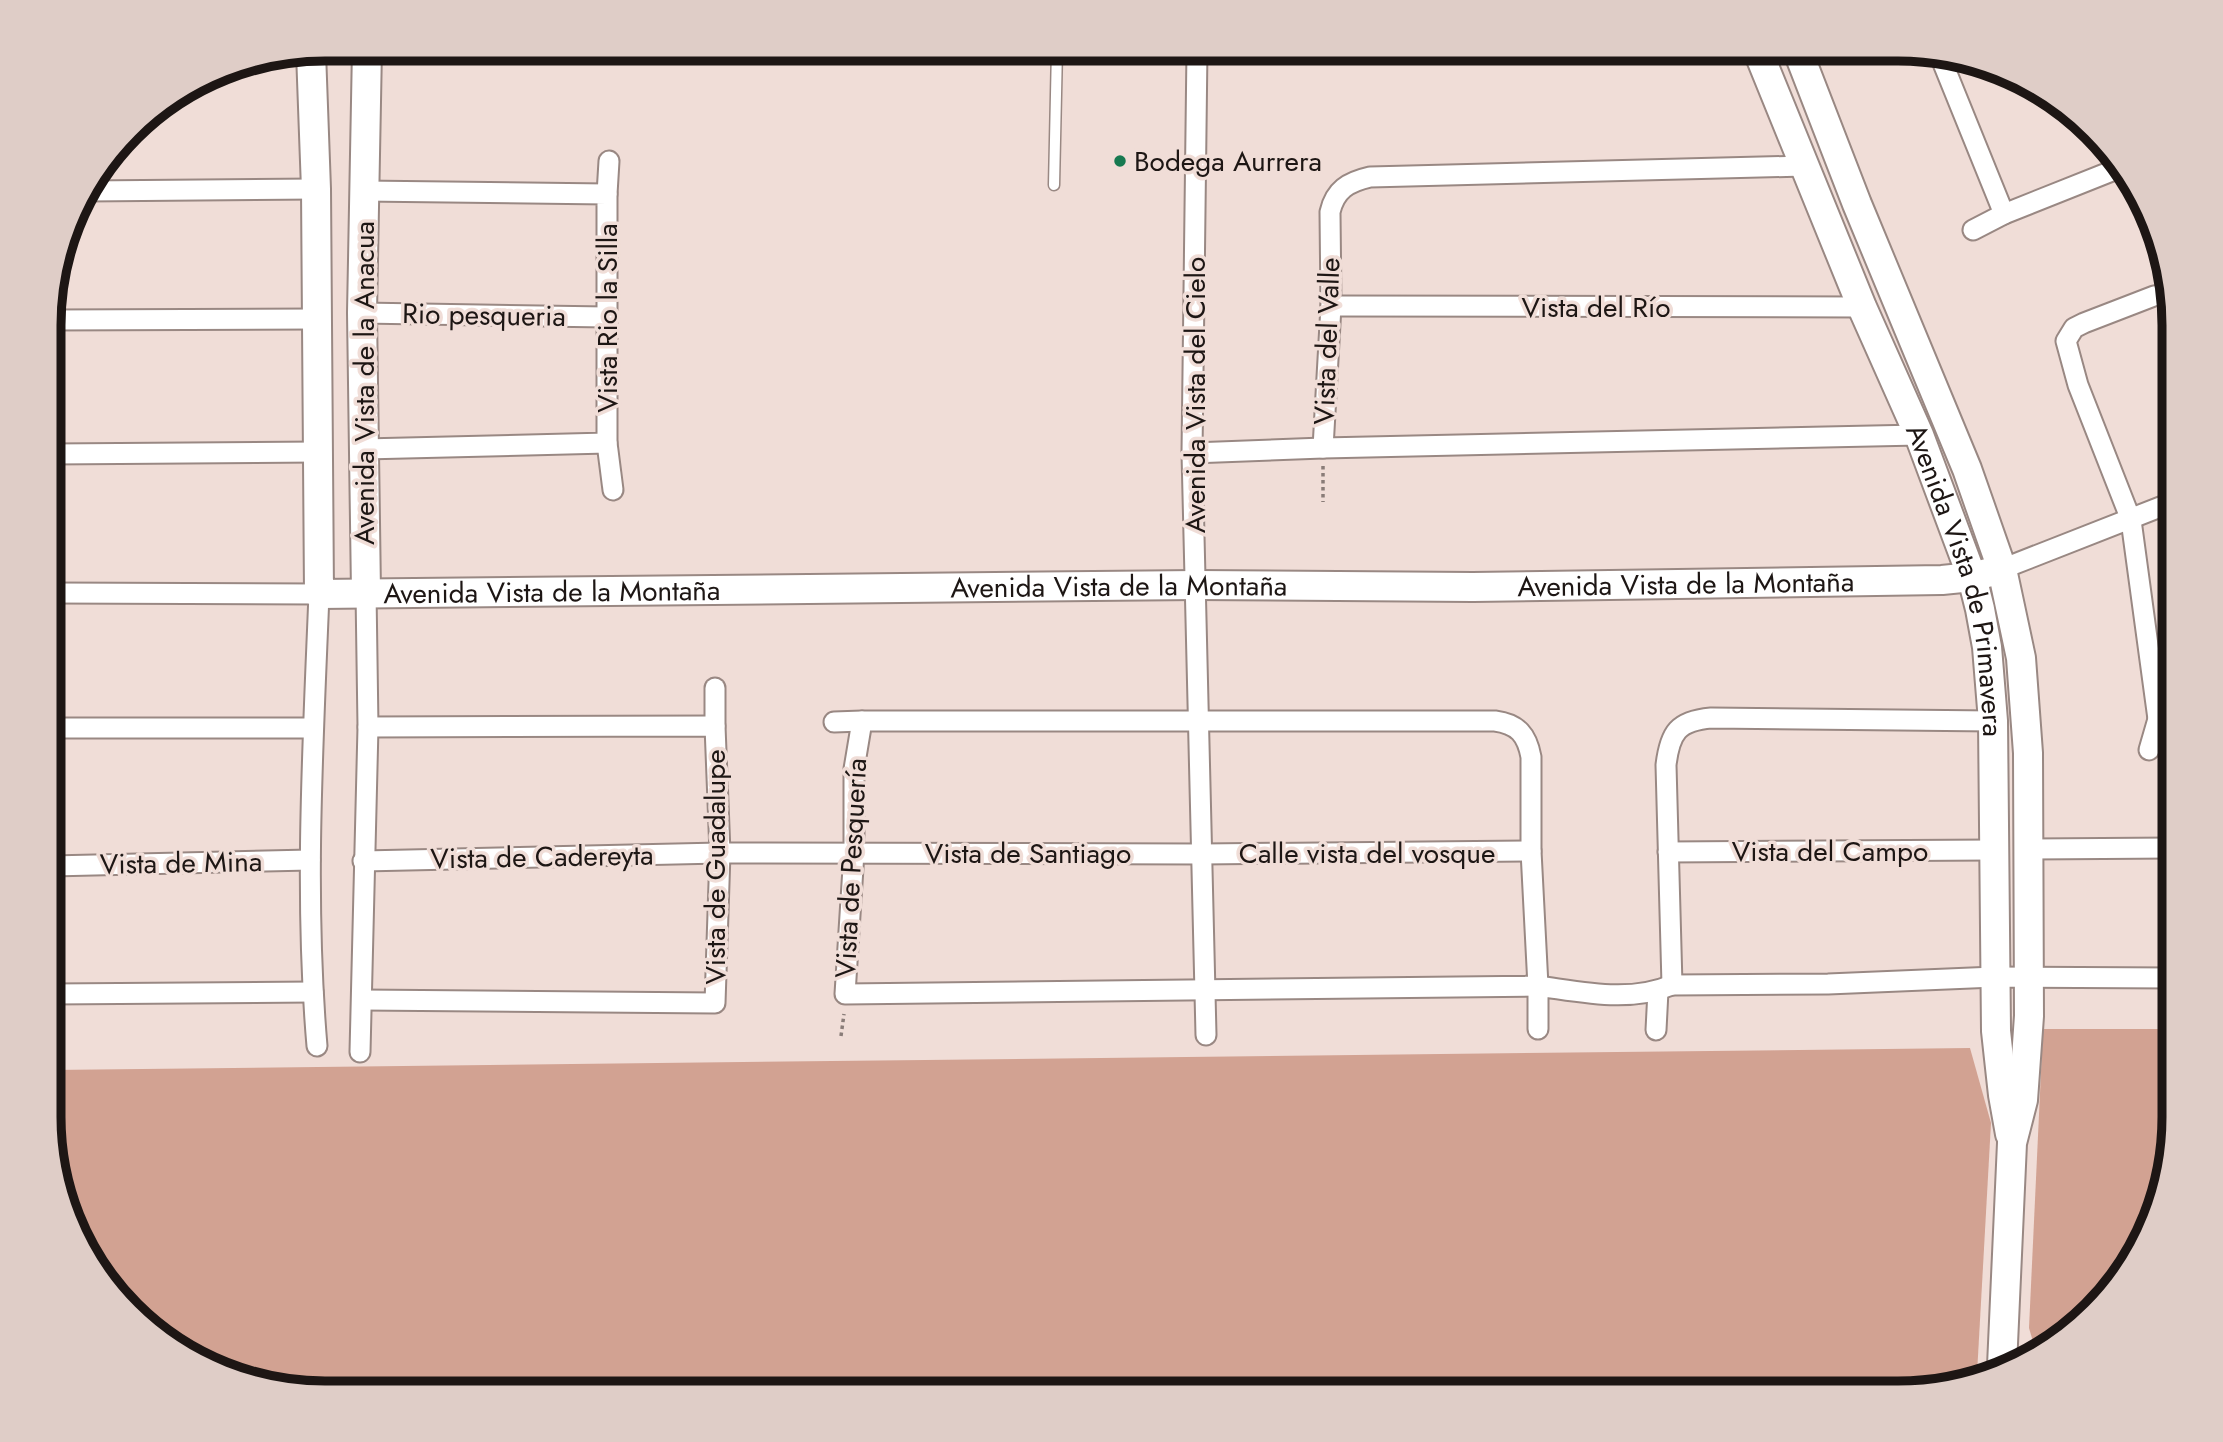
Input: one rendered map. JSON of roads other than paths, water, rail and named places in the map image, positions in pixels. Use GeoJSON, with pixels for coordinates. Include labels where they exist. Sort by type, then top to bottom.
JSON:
{"type":"FeatureCollection","features":[{"type":"Feature","properties":{"kind":"street","name":"Avenida Vista de la Anacua"},"geometry":{"type":"LineString","coordinates":[[360,1052],[368,727],[362,313],[367,61]]}},
{"type":"Feature","properties":{"kind":"street","name":"Avenida Vista del Cielo"},"geometry":{"type":"LineString","coordinates":[[1197,61],[1192,453],[1206,1035]]}},
{"type":"Feature","properties":{"kind":"street","name":"Avenida Vista de Primavera"},"geometry":{"type":"LineString","coordinates":[[1763,61],[1803,166],[1919,435],[1972,577],[1987,647],[1993,721],[1995,977],[2000,1070],[2012,1143],[2001,1360]]}},
{"type":"Feature","properties":{"kind":"street","name":"Avenida Vista de Primavera"},"geometry":{"type":"LineString","coordinates":[[1802,61],[1857,204],[1967,469],[2002,569],[2014,617],[2023,670],[2028,754],[2029,978],[2025,1079],[2012,1143]]}},
{"type":"Feature","properties":{"kind":"street","name":"Avenida Vista de la Anacua"},"geometry":{"type":"LineString","coordinates":[[312,62],[319,594],[310,860],[317,1046]]}},
{"type":"Feature","properties":{"kind":"street"},"geometry":{"type":"LineString","coordinates":[[1944,65],[2004,214]]}},
{"type":"Feature","properties":{"kind":"street"},"geometry":{"type":"LineString","coordinates":[[607,194],[608,161]]}},
{"type":"Feature","properties":{"kind":"street","name":"Vista del Valle"},"geometry":{"type":"LineString","coordinates":[[1803,166],[1370,177],[1357,180],[1343,188],[1334,198],[1330,212],[1331,306],[1323,448],[1919,435]]}},
{"type":"Feature","properties":{"kind":"street"},"geometry":{"type":"LineString","coordinates":[[1973,230],[2004,214],[2111,170]]}},
{"type":"Feature","properties":{"kind":"street"},"geometry":{"type":"LineString","coordinates":[[98,191],[316,189]]}},
{"type":"Feature","properties":{"kind":"street","name":"Vista Rio la Silla"},"geometry":{"type":"LineString","coordinates":[[363,191],[607,194],[607,443],[364,449]]}},
{"type":"Feature","properties":{"kind":"street"},"geometry":{"type":"LineString","coordinates":[[2159,295],[2084,323],[2074,328],[2066,341],[2078,385],[2131,520],[2162,696]]}},
{"type":"Feature","properties":{"kind":"street","name":"Vista del Río"},"geometry":{"type":"LineString","coordinates":[[1331,306],[1862,307]]}},
{"type":"Feature","properties":{"kind":"street","name":"Rio pesqueria"},"geometry":{"type":"LineString","coordinates":[[362,313],[606,317]]}},
{"type":"Feature","properties":{"kind":"street"},"geometry":{"type":"LineString","coordinates":[[61,320],[317,319]]}},
{"type":"Feature","properties":{"kind":"street"},"geometry":{"type":"LineString","coordinates":[[607,443],[613,490]]}},
{"type":"Feature","properties":{"kind":"street"},"geometry":{"type":"LineString","coordinates":[[1192,453],[1323,448]]}},
{"type":"Feature","properties":{"kind":"street"},"geometry":{"type":"LineString","coordinates":[[61,454],[318,452]]}},
{"type":"Feature","properties":{"kind":"street","name":"Avenida Vista de la Montaña"},"geometry":{"type":"LineString","coordinates":[[61,593],[319,594],[1197,585],[1473,587],[1942,580],[1972,577],[2002,569],[2162,507]]}},
{"type":"Feature","properties":{"kind":"street"},"geometry":{"type":"LineString","coordinates":[[715,688],[715,726]]}},
{"type":"Feature","properties":{"kind":"street"},"geometry":{"type":"LineString","coordinates":[[1656,1030],[1665,988],[1668,852],[1666,765],[1668,751],[1677,729],[1694,719],[1993,721]]}},
{"type":"Feature","properties":{"kind":"street"},"geometry":{"type":"LineString","coordinates":[[834,723],[862,721]]}},
{"type":"Feature","properties":{"kind":"street","name":"Vista de Pesquería"},"geometry":{"type":"LineString","coordinates":[[1204,989],[845,994],[854,852],[855,769],[862,721],[1511,723],[1521,731],[1528,742],[1531,757],[1531,851]]}},
{"type":"Feature","properties":{"kind":"street","name":"Vista de Guadalupe"},"geometry":{"type":"LineString","coordinates":[[362,1000],[715,1003],[720,853],[715,726],[368,727]]}},
{"type":"Feature","properties":{"kind":"street"},"geometry":{"type":"LineString","coordinates":[[2149,750],[2162,726]]}},
{"type":"Feature","properties":{"kind":"street"},"geometry":{"type":"LineString","coordinates":[[61,728],[313,728]]}},
{"type":"Feature","properties":{"kind":"street"},"geometry":{"type":"LineString","coordinates":[[2029,849],[2162,848]]}},
{"type":"Feature","properties":{"kind":"street","name":"Vista del Campo"},"geometry":{"type":"LineString","coordinates":[[1668,852],[1993,850]]}},
{"type":"Feature","properties":{"kind":"street"},"geometry":{"type":"LineString","coordinates":[[1531,851],[1538,1029]]}},
{"type":"Feature","properties":{"kind":"street","name":"Calle vista del vosque"},"geometry":{"type":"LineString","coordinates":[[1202,854],[1531,851]]}},
{"type":"Feature","properties":{"kind":"street","name":"Vista de Santiago"},"geometry":{"type":"LineString","coordinates":[[720,853],[1202,854]]}},
{"type":"Feature","properties":{"kind":"street","name":"Vista de Cadereyta"},"geometry":{"type":"LineString","coordinates":[[363,861],[720,853]]}},
{"type":"Feature","properties":{"kind":"street","name":"Vista de Mina"},"geometry":{"type":"LineString","coordinates":[[61,866],[310,860]]}},
{"type":"Feature","properties":{"kind":"street"},"geometry":{"type":"LineString","coordinates":[[1204,989],[1538,986],[1610,995],[1646,994],[1665,988],[1995,977],[2162,978]]}},
{"type":"Feature","properties":{"kind":"street"},"geometry":{"type":"LineString","coordinates":[[61,994],[313,992]]}},
{"type":"Feature","properties":{"kind":"lane"},"geometry":{"type":"LineString","coordinates":[[1054,185],[1058,61]]}},
{"type":"Feature","properties":{"kind":"place","name":"Bodega Aurrera"},"geometry":{"type":"Point","coordinates":[1120,161]}}]}
